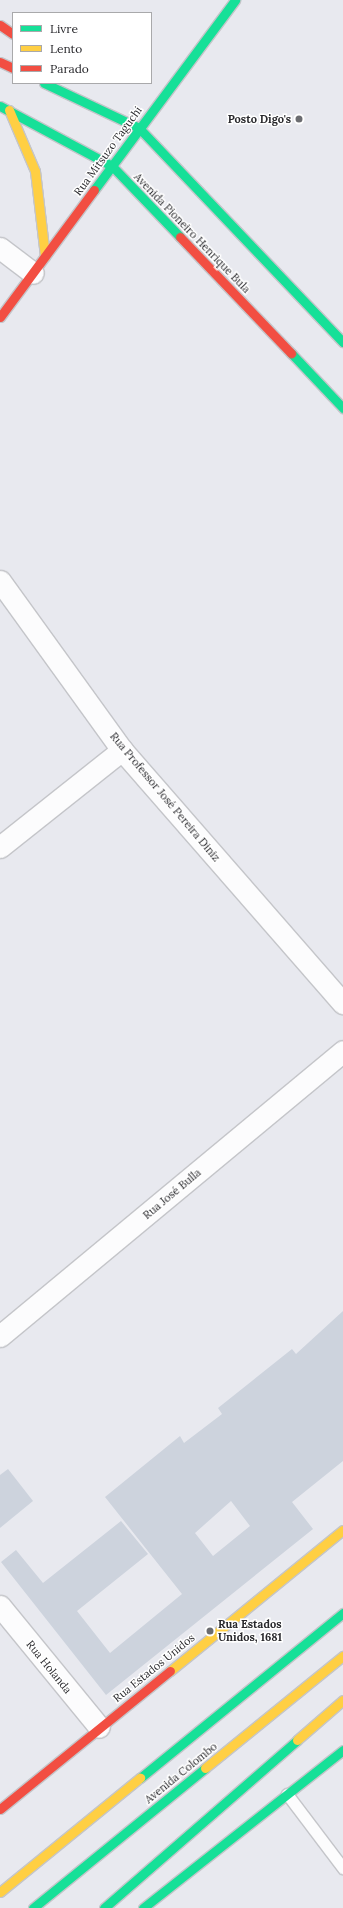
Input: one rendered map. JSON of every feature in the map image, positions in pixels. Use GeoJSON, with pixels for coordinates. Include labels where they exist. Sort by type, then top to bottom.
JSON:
{"type":"FeatureCollection","features":[{"type":"Feature","properties":{"kind":"main road","name":"Rua Mitsuzo Taguchi"},"geometry":{"type":"LineString","coordinates":[[0,317],[235,0]]}},
{"type":"Feature","properties":{"kind":"main road"},"geometry":{"type":"LineString","coordinates":[[0,25],[12,33]]}},
{"type":"Feature","properties":{"kind":"main road"},"geometry":{"type":"LineString","coordinates":[[0,62],[12,68]]}},
{"type":"Feature","properties":{"kind":"main road"},"geometry":{"type":"LineString","coordinates":[[46,84],[140,128]]}},
{"type":"Feature","properties":{"kind":"main road"},"geometry":{"type":"LineString","coordinates":[[97,96],[140,128],[343,342]]}},
{"type":"Feature","properties":{"kind":"main road","name":"Avenida Pioneiro Henrique Bula"},"geometry":{"type":"LineString","coordinates":[[0,106],[112,166],[343,408]]}},
{"type":"Feature","properties":{"kind":"main road"},"geometry":{"type":"LineString","coordinates":[[9,110],[35,171],[45,256]]}},
{"type":"Feature","properties":{"kind":"main road","name":"Rua Estados Unidos"},"geometry":{"type":"LineString","coordinates":[[0,1809],[343,1530]]}},
{"type":"Feature","properties":{"kind":"main road"},"geometry":{"type":"LineString","coordinates":[[0,1892],[343,1613]]}},
{"type":"Feature","properties":{"kind":"main road","name":"Avenida Colombo"},"geometry":{"type":"LineString","coordinates":[[33,1908],[343,1656]]}},
{"type":"Feature","properties":{"kind":"main road"},"geometry":{"type":"LineString","coordinates":[[104,1908],[343,1700]]}},
{"type":"Feature","properties":{"kind":"main road"},"geometry":{"type":"LineString","coordinates":[[143,1908],[166,1892],[343,1750]]}},
{"type":"Feature","properties":{"kind":"main road"},"geometry":{"type":"LineString","coordinates":[[152,1908],[166,1892]]}},
{"type":"Feature","properties":{"kind":"street"},"geometry":{"type":"LineString","coordinates":[[0,248],[33,273]]}},
{"type":"Feature","properties":{"kind":"street","name":"Rua Professor José Pereira Diniz"},"geometry":{"type":"LineString","coordinates":[[0,581],[122,750],[343,1003]]}},
{"type":"Feature","properties":{"kind":"street"},"geometry":{"type":"LineString","coordinates":[[0,847],[122,750]]}},
{"type":"Feature","properties":{"kind":"street","name":"Rua José Bulla"},"geometry":{"type":"LineString","coordinates":[[0,1336],[343,1051]]}},
{"type":"Feature","properties":{"kind":"street","name":"Rua Holanda"},"geometry":{"type":"LineString","coordinates":[[0,1606],[99,1727]]}},
{"type":"Feature","properties":{"kind":"lane"},"geometry":{"type":"LineString","coordinates":[[287,1794],[343,1868]]}},
{"type":"Feature","properties":{"kind":"building"},"geometry":{"type":"Polygon","coordinates":[[[343,1311],[343,1461],[292,1502],[313,1529],[106,1695],[1,1562],[16,1550],[43,1583],[121,1521],[148,1554],[77,1611],[110,1653],[182,1594],[105,1497],[180,1436],[184,1443],[222,1414],[218,1408],[292,1349],[296,1354],[343,1311]],[[231,1501],[195,1533],[213,1556],[250,1526],[231,1501]]]}},
{"type":"Feature","properties":{"kind":"building"},"geometry":{"type":"Polygon","coordinates":[[[8,1469],[33,1501],[0,1528],[0,1475],[8,1469]]]}},
{"type":"Feature","properties":{"kind":"traffic: fast"},"geometry":{"type":"LineString","coordinates":[[94,190],[235,0]]}},
{"type":"Feature","properties":{"kind":"traffic: fast"},"geometry":{"type":"LineString","coordinates":[[46,84],[139,128],[343,342]]}},
{"type":"Feature","properties":{"kind":"traffic: fast"},"geometry":{"type":"LineString","coordinates":[[0,106],[112,166],[180,237]]}},
{"type":"Feature","properties":{"kind":"traffic: fast"},"geometry":{"type":"LineString","coordinates":[[291,353],[343,408]]}},
{"type":"Feature","properties":{"kind":"traffic: fast"},"geometry":{"type":"LineString","coordinates":[[140,1778],[343,1613]]}},
{"type":"Feature","properties":{"kind":"traffic: fast"},"geometry":{"type":"LineString","coordinates":[[104,1908],[297,1740]]}},
{"type":"Feature","properties":{"kind":"traffic: fast"},"geometry":{"type":"LineString","coordinates":[[143,1908],[343,1750]]}},
{"type":"Feature","properties":{"kind":"traffic: fast"},"geometry":{"type":"LineString","coordinates":[[33,1908],[205,1768]]}},
{"type":"Feature","properties":{"kind":"traffic: slow"},"geometry":{"type":"LineString","coordinates":[[9,110],[35,171],[45,256]]}},
{"type":"Feature","properties":{"kind":"traffic: slow"},"geometry":{"type":"LineString","coordinates":[[170,1671],[343,1530]]}},
{"type":"Feature","properties":{"kind":"traffic: slow"},"geometry":{"type":"LineString","coordinates":[[205,1768],[343,1656]]}},
{"type":"Feature","properties":{"kind":"traffic: slow"},"geometry":{"type":"LineString","coordinates":[[297,1740],[343,1700]]}},
{"type":"Feature","properties":{"kind":"traffic: slow"},"geometry":{"type":"LineString","coordinates":[[0,1892],[140,1778]]}},
{"type":"Feature","properties":{"kind":"traffic: jam"},"geometry":{"type":"LineString","coordinates":[[0,25],[12,33]]}},
{"type":"Feature","properties":{"kind":"traffic: jam"},"geometry":{"type":"LineString","coordinates":[[0,62],[12,68]]}},
{"type":"Feature","properties":{"kind":"traffic: jam"},"geometry":{"type":"LineString","coordinates":[[0,317],[94,190]]}},
{"type":"Feature","properties":{"kind":"traffic: jam"},"geometry":{"type":"LineString","coordinates":[[180,237],[291,353]]}},
{"type":"Feature","properties":{"kind":"traffic: jam"},"geometry":{"type":"LineString","coordinates":[[0,1809],[170,1671]]}},
{"type":"Feature","properties":{"kind":"place","name":"Posto Digo's"},"geometry":{"type":"Point","coordinates":[299,119]}},
{"type":"Feature","properties":{"kind":"place","name":"Rua Estados Unidos, 1681"},"geometry":{"type":"Point","coordinates":[210,1631]}}]}
